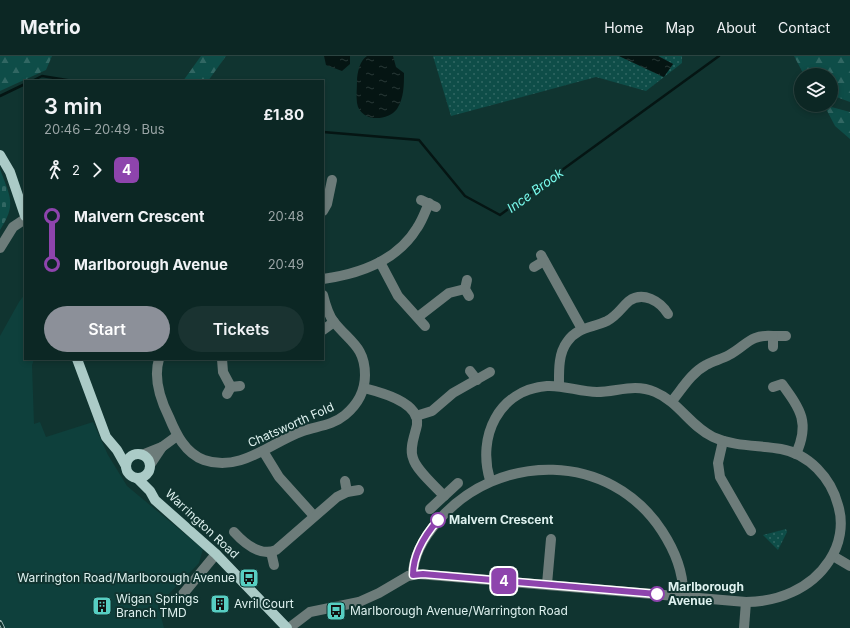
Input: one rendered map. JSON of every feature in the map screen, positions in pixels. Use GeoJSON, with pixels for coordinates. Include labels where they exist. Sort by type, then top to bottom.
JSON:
{"type":"FeatureCollection","features":[{"type":"Feature","properties":{"kind":"main road"},"geometry":{"type":"LineString","coordinates":[[0,155],[10,172],[24,215]]}},
{"type":"Feature","properties":{"kind":"main road"},"geometry":{"type":"LineString","coordinates":[[77,360],[106,437],[117,450],[131,475],[137,478],[143,476],[149,468],[147,459],[138,455],[117,450]]}},
{"type":"Feature","properties":{"kind":"main road"},"geometry":{"type":"LineString","coordinates":[[126,466],[129,459],[138,455]]}},
{"type":"Feature","properties":{"kind":"main road","name":"Warrington Road"},"geometry":{"type":"LineString","coordinates":[[149,468],[150,490]]}},
{"type":"Feature","properties":{"kind":"main road","name":"Warrington Road"},"geometry":{"type":"LineString","coordinates":[[137,478],[150,490],[155,500],[216,554],[288,628]]}},
{"type":"Feature","properties":{"kind":"street"},"geometry":{"type":"LineString","coordinates":[[324,209],[327,204],[332,180]]}},
{"type":"Feature","properties":{"kind":"street"},"geometry":{"type":"LineString","coordinates":[[324,279],[350,274],[380,262],[405,245],[418,227],[429,203]]}},
{"type":"Feature","properties":{"kind":"street"},"geometry":{"type":"LineString","coordinates":[[0,248],[14,227],[24,219]]}},
{"type":"Feature","properties":{"kind":"street"},"geometry":{"type":"LineString","coordinates":[[534,267],[542,258],[582,329]]}},
{"type":"Feature","properties":{"kind":"street"},"geometry":{"type":"LineString","coordinates":[[380,262],[398,296],[426,326]]}},
{"type":"Feature","properties":{"kind":"street"},"geometry":{"type":"LineString","coordinates":[[418,317],[449,292],[467,288]]}},
{"type":"Feature","properties":{"kind":"street"},"geometry":{"type":"LineString","coordinates":[[324,297],[334,322],[355,344],[360,352],[364,362],[364,388],[385,393],[397,398],[416,416],[417,425],[412,457],[416,466],[444,496]]}},
{"type":"Feature","properties":{"kind":"street"},"geometry":{"type":"LineString","coordinates":[[559,386],[560,362],[563,348],[571,337],[582,329],[612,319],[630,300],[639,297],[654,300],[663,307],[668,315]]}},
{"type":"Feature","properties":{"kind":"street"},"geometry":{"type":"LineString","coordinates":[[324,329],[334,322]]}},
{"type":"Feature","properties":{"kind":"street"},"geometry":{"type":"LineString","coordinates":[[672,401],[693,375],[705,365],[729,355],[752,338],[764,335],[773,341],[786,336]]}},
{"type":"Feature","properties":{"kind":"street","name":"Chatsworth Fold"},"geometry":{"type":"LineString","coordinates":[[159,360],[156,382],[162,403],[177,436],[195,455],[204,460],[215,462],[239,461],[263,451],[293,435],[338,420],[352,408],[364,388]]}},
{"type":"Feature","properties":{"kind":"street"},"geometry":{"type":"LineString","coordinates":[[222,360],[223,372],[233,389]]}},
{"type":"Feature","properties":{"kind":"street"},"geometry":{"type":"LineString","coordinates":[[470,371],[477,380]]}},
{"type":"Feature","properties":{"kind":"street"},"geometry":{"type":"LineString","coordinates":[[416,416],[432,410],[454,393],[490,372]]}},
{"type":"Feature","properties":{"kind":"street"},"geometry":{"type":"LineString","coordinates":[[778,382],[803,421],[804,434],[796,454]]}},
{"type":"Feature","properties":{"kind":"street"},"geometry":{"type":"LineString","coordinates":[[288,628],[310,612],[359,602],[413,575],[423,574],[746,602],[771,600],[793,591],[816,577],[832,556],[841,530],[837,502],[828,483],[819,471],[796,454],[781,449],[723,441],[700,430],[672,401],[655,392],[639,388],[592,392],[559,386],[546,386],[531,389],[513,398],[501,410],[492,424],[485,446],[485,460],[490,480]]}},
{"type":"Feature","properties":{"kind":"street"},"geometry":{"type":"LineString","coordinates":[[138,455],[162,447],[177,436]]}},
{"type":"Feature","properties":{"kind":"street"},"geometry":{"type":"LineString","coordinates":[[723,441],[718,463],[720,477],[750,524]]}},
{"type":"Feature","properties":{"kind":"street"},"geometry":{"type":"LineString","coordinates":[[149,468],[162,447]]}},
{"type":"Feature","properties":{"kind":"street"},"geometry":{"type":"LineString","coordinates":[[263,451],[279,477],[314,516]]}},
{"type":"Feature","properties":{"kind":"street"},"geometry":{"type":"LineString","coordinates":[[413,575],[418,552],[432,527],[462,497],[490,480],[518,472],[544,469],[585,474],[607,482],[636,500],[658,524],[677,560],[683,578],[683,596]]}},
{"type":"Feature","properties":{"kind":"street"},"geometry":{"type":"LineString","coordinates":[[345,481],[347,492]]}},
{"type":"Feature","properties":{"kind":"street"},"geometry":{"type":"LineString","coordinates":[[430,509],[458,483]]}},
{"type":"Feature","properties":{"kind":"street"},"geometry":{"type":"LineString","coordinates":[[234,532],[239,543],[258,550],[271,552],[276,550],[337,497],[347,492],[359,490]]}},
{"type":"Feature","properties":{"kind":"street"},"geometry":{"type":"LineString","coordinates":[[547,584],[551,540]]}},
{"type":"Feature","properties":{"kind":"street"},"geometry":{"type":"LineString","coordinates":[[271,552],[274,565]]}},
{"type":"Feature","properties":{"kind":"street"},"geometry":{"type":"LineString","coordinates":[[183,594],[216,554]]}},
{"type":"Feature","properties":{"kind":"street"},"geometry":{"type":"LineString","coordinates":[[832,556],[850,566]]}},
{"type":"Feature","properties":{"kind":"street"},"geometry":{"type":"LineString","coordinates":[[744,628],[746,602]]}},
{"type":"Feature","properties":{"kind":"shaded area","name":"Wigan Springs Branch TMD"},"geometry":{"type":"Polygon","coordinates":[[[24,295],[24,360],[34,360],[32,365],[34,424],[40,422],[46,437],[93,422],[108,455],[127,486],[203,549],[199,563],[158,605],[164,628],[0,628],[0,336],[24,295]]]}},
{"type":"Feature","properties":{"kind":"green space"},"geometry":{"type":"Polygon","coordinates":[[[0,56],[52,56],[46,70],[0,91],[0,56]]]}},
{"type":"Feature","properties":{"kind":"green space"},"geometry":{"type":"Polygon","coordinates":[[[201,56],[226,56],[209,80],[184,80],[201,56]]]}},
{"type":"Feature","properties":{"kind":"green space"},"geometry":{"type":"Polygon","coordinates":[[[433,56],[619,56],[663,77],[673,64],[658,56],[682,56],[682,63],[646,91],[596,77],[451,116],[433,56]]]}},
{"type":"Feature","properties":{"kind":"green space"},"geometry":{"type":"Polygon","coordinates":[[[794,56],[850,56],[850,102],[838,98],[838,68],[800,68],[794,56]]]}},
{"type":"Feature","properties":{"kind":"green space"},"geometry":{"type":"Polygon","coordinates":[[[838,109],[850,112],[850,139],[835,126],[828,112],[838,112],[838,109]]]}},
{"type":"Feature","properties":{"kind":"green space"},"geometry":{"type":"Polygon","coordinates":[[[0,169],[9,194],[10,207],[9,213],[0,230],[0,169]]]}},
{"type":"Feature","properties":{"kind":"green space"},"geometry":{"type":"Polygon","coordinates":[[[786,529],[787,532],[778,550],[763,535],[786,529]]]}},
{"type":"Feature","properties":{"kind":"water"},"geometry":{"type":"Polygon","coordinates":[[[324,56],[350,56],[350,64],[342,71],[326,65],[324,56]]]}},
{"type":"Feature","properties":{"kind":"water"},"geometry":{"type":"Polygon","coordinates":[[[367,56],[393,56],[396,67],[404,73],[404,87],[397,109],[393,113],[381,118],[368,117],[363,114],[357,103],[358,71],[362,60],[367,56]]]}},
{"type":"Feature","properties":{"kind":"water"},"geometry":{"type":"Polygon","coordinates":[[[619,56],[658,56],[673,64],[664,77],[619,56]]]}},
{"type":"Feature","properties":{"kind":"waterway","name":"Ince Brook"},"geometry":{"type":"LineString","coordinates":[[324,132],[419,140],[465,196],[500,215],[719,56]]}},
{"type":"Feature","properties":{"kind":"waterway","name":"Ince Brook"},"geometry":{"type":"LineString","coordinates":[[34,80],[42,76],[67,80]]}},
{"type":"Feature","properties":{"kind":"waterway","name":"Ince Brook"},"geometry":{"type":"LineString","coordinates":[[0,96],[24,84]]}},
{"type":"Feature","properties":{"kind":"railway"},"geometry":{"type":"LineString","coordinates":[[0,622],[3,628]]}},
{"type":"Feature","properties":{"kind":"bus line","name":"4"},"geometry":{"type":"LineString","coordinates":[[438,520],[422,543],[413,569],[413,575],[423,574],[657,594]]}},
{"type":"Feature","properties":{"kind":"place","name":"Malvern Crescent"},"geometry":{"type":"Point","coordinates":[438,520]}},
{"type":"Feature","properties":{"kind":"place","name":"Warrington Road/Marlborough Avenue"},"geometry":{"type":"Point","coordinates":[249,578]}},
{"type":"Feature","properties":{"kind":"place","name":"Marlborough Avenue"},"geometry":{"type":"Point","coordinates":[657,594]}},
{"type":"Feature","properties":{"kind":"place","name":"Avril Court"},"geometry":{"type":"Point","coordinates":[220,604]}},
{"type":"Feature","properties":{"kind":"place","name":"Wigan Springs Branch TMD"},"geometry":{"type":"Point","coordinates":[102,606]}},
{"type":"Feature","properties":{"kind":"place","name":"Marlborough Avenue/Warrington Road"},"geometry":{"type":"Point","coordinates":[336,611]}}]}
